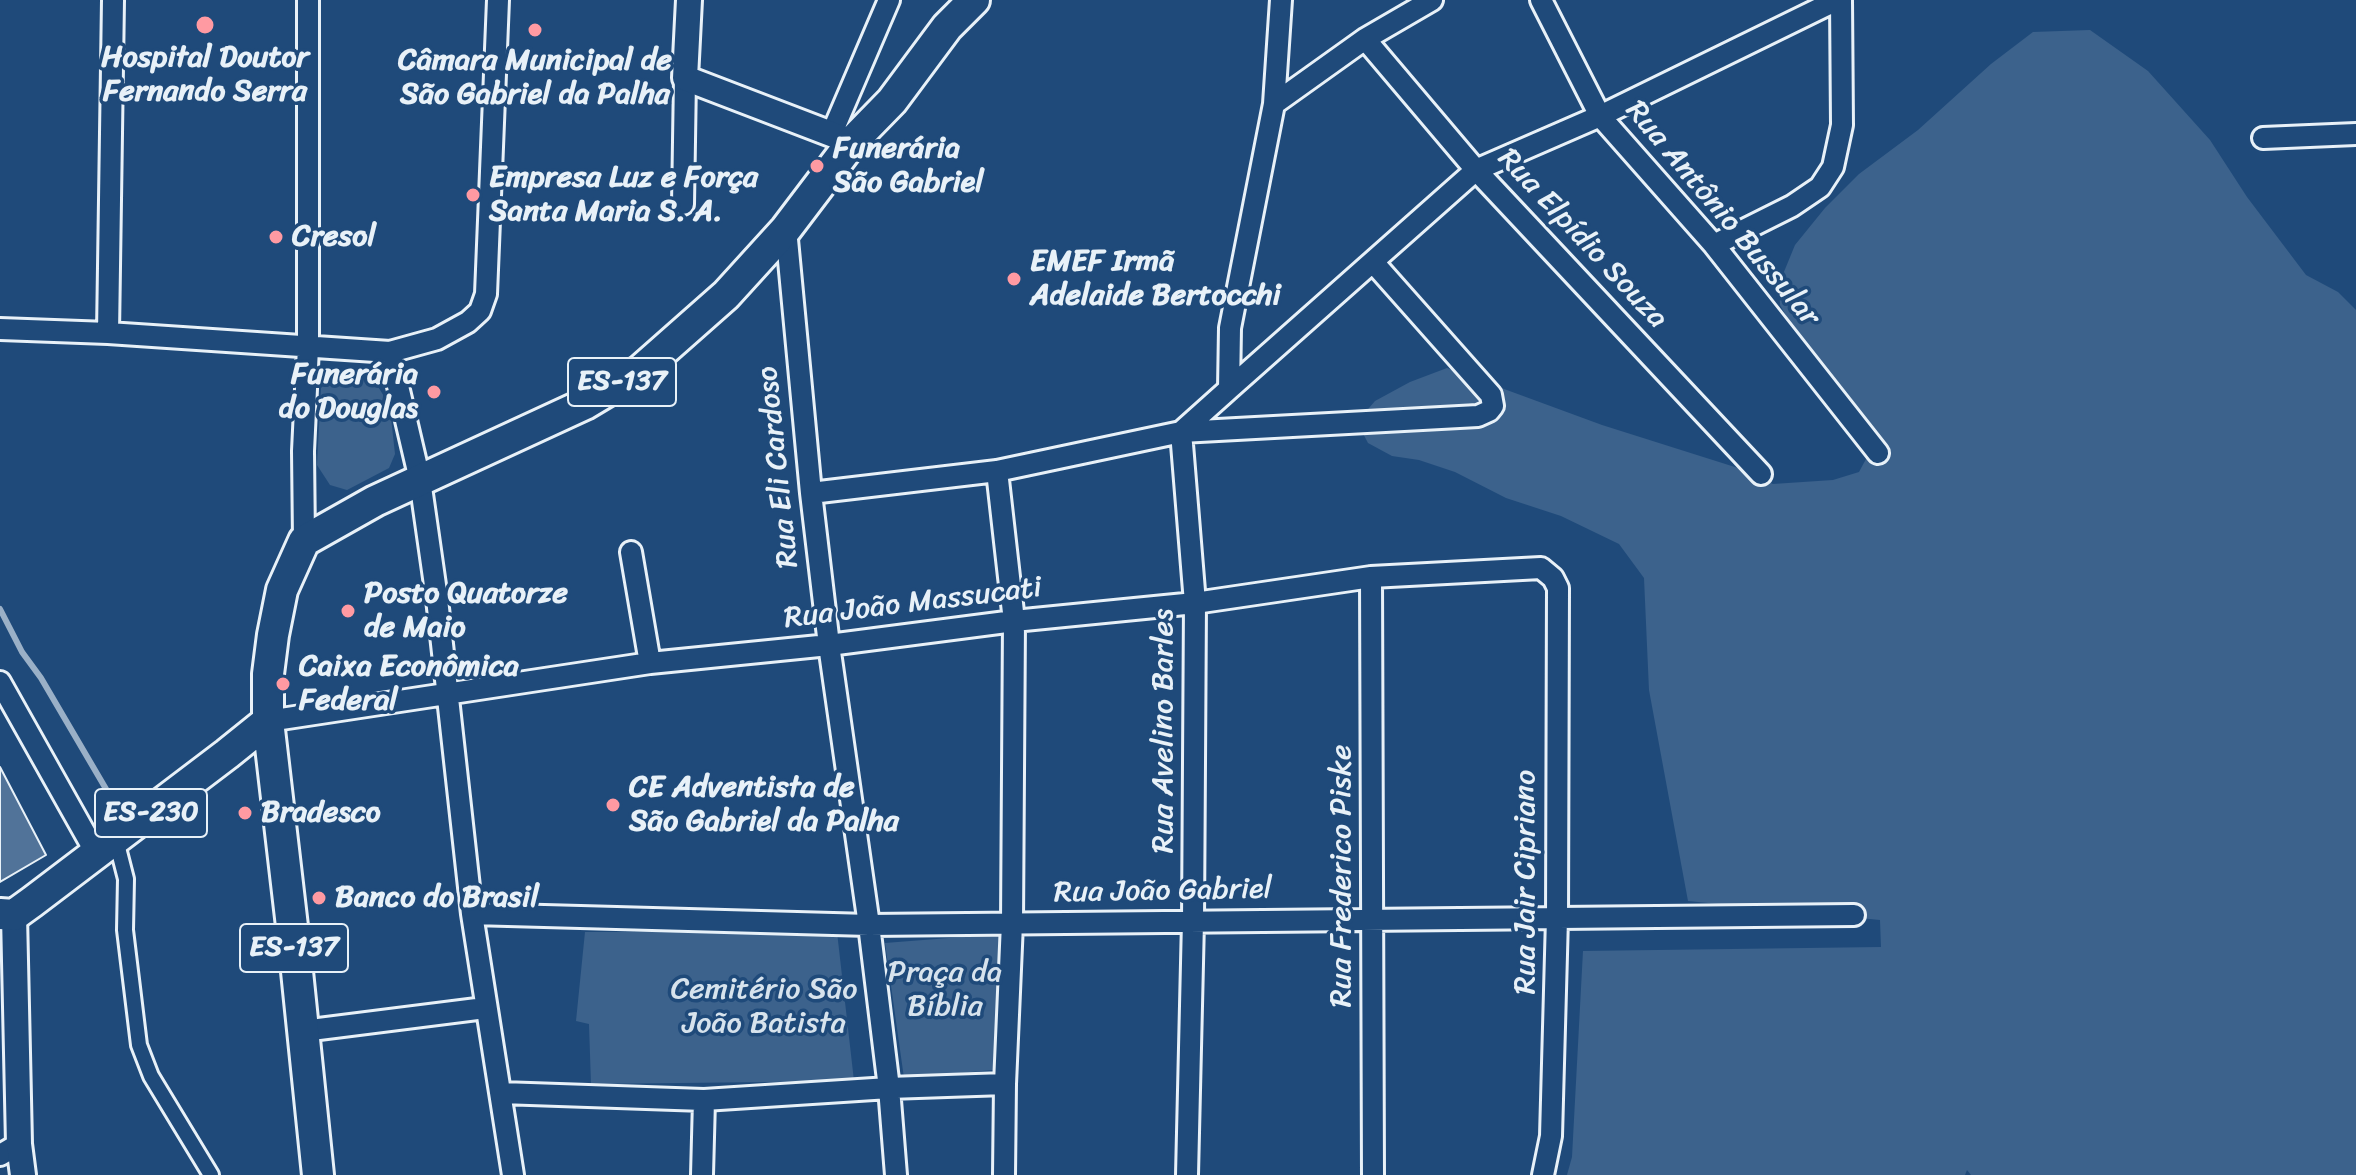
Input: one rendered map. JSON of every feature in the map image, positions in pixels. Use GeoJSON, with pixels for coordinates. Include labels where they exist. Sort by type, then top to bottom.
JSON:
{"type":"FeatureCollection","features":[{"type":"Feature","properties":{"kind":"main road","name":"ES-137"},"geometry":{"type":"LineString","coordinates":[[318,1175],[268,721],[268,674],[282,590],[304,541],[375,501],[585,404],[640,371],[726,295],[786,229],[842,138],[892,101],[947,27],[974,0]]}},
{"type":"Feature","properties":{"kind":"main road","name":"ES-230"},"geometry":{"type":"LineString","coordinates":[[12,914],[268,721]]}},
{"type":"Feature","properties":{"kind":"street"},"geometry":{"type":"LineString","coordinates":[[108,333],[113,0]]}},
{"type":"Feature","properties":{"kind":"street"},"geometry":{"type":"LineString","coordinates":[[304,541],[303,451],[308,347],[308,0]]}},
{"type":"Feature","properties":{"kind":"street"},"geometry":{"type":"LineString","coordinates":[[0,329],[390,352],[437,339],[468,322],[480,311],[486,294],[498,0]]}},
{"type":"Feature","properties":{"kind":"street"},"geometry":{"type":"LineString","coordinates":[[683,204],[689,0]]}},
{"type":"Feature","properties":{"kind":"street"},"geometry":{"type":"LineString","coordinates":[[685,78],[842,138],[889,0]]}},
{"type":"Feature","properties":{"kind":"street"},"geometry":{"type":"LineString","coordinates":[[1229,389],[1230,328],[1274,104],[1281,0]]}},
{"type":"Feature","properties":{"kind":"street"},"geometry":{"type":"LineString","coordinates":[[1274,104],[1365,39],[1432,0]]}},
{"type":"Feature","properties":{"kind":"street","name":"Rua Antônio Bussular"},"geometry":{"type":"LineString","coordinates":[[1541,0],[1600,116],[1714,245],[1878,453]]}},
{"type":"Feature","properties":{"kind":"street"},"geometry":{"type":"LineString","coordinates":[[1181,432],[1476,170],[1600,116],[1839,0],[1842,125],[1833,167],[1820,187],[1792,206],[1714,245]]}},
{"type":"Feature","properties":{"kind":"street","name":"Rua Elpídio Souza"},"geometry":{"type":"LineString","coordinates":[[1365,39],[1476,170],[1761,474]]}},
{"type":"Feature","properties":{"kind":"street"},"geometry":{"type":"LineString","coordinates":[[2263,138],[2356,134]]}},
{"type":"Feature","properties":{"kind":"street","name":"Rua Eli Cardoso"},"geometry":{"type":"LineString","coordinates":[[786,229],[811,493],[869,925],[896,1175]]}},
{"type":"Feature","properties":{"kind":"street"},"geometry":{"type":"LineString","coordinates":[[811,493],[997,471],[1181,432],[1478,416],[1489,411],[1493,406],[1491,395],[1373,262]]}},
{"type":"Feature","properties":{"kind":"street"},"geometry":{"type":"LineString","coordinates":[[390,352],[420,480],[437,599],[472,914],[513,1175]]}},
{"type":"Feature","properties":{"kind":"street","name":"Rua Avelino Barles"},"geometry":{"type":"LineString","coordinates":[[1181,432],[1195,603],[1193,921],[1187,1175]]}},
{"type":"Feature","properties":{"kind":"street"},"geometry":{"type":"LineString","coordinates":[[997,471],[1014,621],[1012,923],[1004,1175]]}},
{"type":"Feature","properties":{"kind":"street"},"geometry":{"type":"LineString","coordinates":[[631,552],[650,663]]}},
{"type":"Feature","properties":{"kind":"street","name":"Rua João Massucati"},"geometry":{"type":"LineString","coordinates":[[268,721],[650,663],[1195,603],[1371,577],[1541,568],[1553,578],[1558,588]]}},
{"type":"Feature","properties":{"kind":"street","name":"Rua Frederico Piske"},"geometry":{"type":"LineString","coordinates":[[1371,577],[1373,1175]]}},
{"type":"Feature","properties":{"kind":"street","name":"Rua Jair Cipriano"},"geometry":{"type":"LineString","coordinates":[[1543,1175],[1551,1136],[1557,918],[1558,588]]}},
{"type":"Feature","properties":{"kind":"street"},"geometry":{"type":"LineString","coordinates":[[0,682],[126,879],[125,930],[139,1045],[151,1076],[211,1175]]}},
{"type":"Feature","properties":{"kind":"street"},"geometry":{"type":"LineString","coordinates":[[12,914],[10,1149],[23,1175]]}},
{"type":"Feature","properties":{"kind":"street","name":"Rua João Gabriel"},"geometry":{"type":"LineString","coordinates":[[472,914],[869,925],[1854,915]]}},
{"type":"Feature","properties":{"kind":"street"},"geometry":{"type":"LineString","coordinates":[[303,1031],[485,1008]]}},
{"type":"Feature","properties":{"kind":"street"},"geometry":{"type":"LineString","coordinates":[[501,1093],[704,1100],[1005,1084]]}},
{"type":"Feature","properties":{"kind":"street"},"geometry":{"type":"LineString","coordinates":[[702,1175],[704,1100]]}},
{"type":"Feature","properties":{"kind":"green space"},"geometry":{"type":"Polygon","coordinates":[[[2090,30],[2148,71],[2210,140],[2247,197],[2306,275],[2338,292],[2356,310],[2356,1175],[1971,1175],[1967,1170],[1965,1175],[1567,1175],[1572,1157],[1583,951],[1881,947],[1880,920],[1688,901],[1649,690],[1644,578],[1619,544],[1561,516],[1506,498],[1455,472],[1419,460],[1392,456],[1368,443],[1357,422],[1375,401],[1410,382],[1447,368],[1602,425],[1738,468],[1773,484],[1833,480],[1859,472],[1872,448],[1855,413],[1822,365],[1801,342],[1780,305],[1779,284],[1795,245],[1825,208],[1859,174],[1918,130],[1991,64],[2033,32],[2090,30]]]}},
{"type":"Feature","properties":{"kind":"green space"},"geometry":{"type":"Polygon","coordinates":[[[356,369],[374,380],[385,398],[395,454],[389,468],[347,490],[330,485],[317,465],[321,388],[335,373],[356,369]]]}},
{"type":"Feature","properties":{"kind":"green space","name":"Cemitério São João Batista"},"geometry":{"type":"Polygon","coordinates":[[[585,932],[837,932],[854,1081],[591,1084],[589,1024],[576,1021],[585,932]]]}},
{"type":"Feature","properties":{"kind":"green space","name":"Praça da Bíblia"},"geometry":{"type":"Polygon","coordinates":[[[1000,934],[993,1070],[904,1078],[885,943],[1000,934]]]}},
{"type":"Feature","properties":{"kind":"building"},"geometry":{"type":"Polygon","coordinates":[[[0,767],[46,855],[0,882],[0,767]]]}},
{"type":"Feature","properties":{"kind":"waterway"},"geometry":{"type":"LineString","coordinates":[[0,609],[22,652],[41,678],[123,818]]}},
{"type":"Feature","properties":{"kind":"place","name":"Hospital Doutor Fernando Serra"},"geometry":{"type":"Point","coordinates":[205,25]}},
{"type":"Feature","properties":{"kind":"place","name":"Câmara Municipal de São Gabriel da Palha"},"geometry":{"type":"Point","coordinates":[535,30]}},
{"type":"Feature","properties":{"kind":"place","name":"Funerária São Gabriel"},"geometry":{"type":"Point","coordinates":[817,166]}},
{"type":"Feature","properties":{"kind":"place","name":"Empresa Luz e Força Santa Maria S. A."},"geometry":{"type":"Point","coordinates":[473,195]}},
{"type":"Feature","properties":{"kind":"place","name":"Cresol"},"geometry":{"type":"Point","coordinates":[276,237]}},
{"type":"Feature","properties":{"kind":"place","name":"EMEF Irmã Adelaide Bertocchi"},"geometry":{"type":"Point","coordinates":[1014,279]}},
{"type":"Feature","properties":{"kind":"place","name":"Funerária do Douglas"},"geometry":{"type":"Point","coordinates":[434,392]}},
{"type":"Feature","properties":{"kind":"place","name":"Posto Quatorze de Maio"},"geometry":{"type":"Point","coordinates":[348,611]}},
{"type":"Feature","properties":{"kind":"place","name":"Caixa Econômica Federal"},"geometry":{"type":"Point","coordinates":[283,684]}},
{"type":"Feature","properties":{"kind":"place","name":"CE Adventista de São Gabriel da Palha"},"geometry":{"type":"Point","coordinates":[613,805]}},
{"type":"Feature","properties":{"kind":"place","name":"Bradesco"},"geometry":{"type":"Point","coordinates":[245,813]}},
{"type":"Feature","properties":{"kind":"place","name":"Banco do Brasil"},"geometry":{"type":"Point","coordinates":[319,898]}}]}
